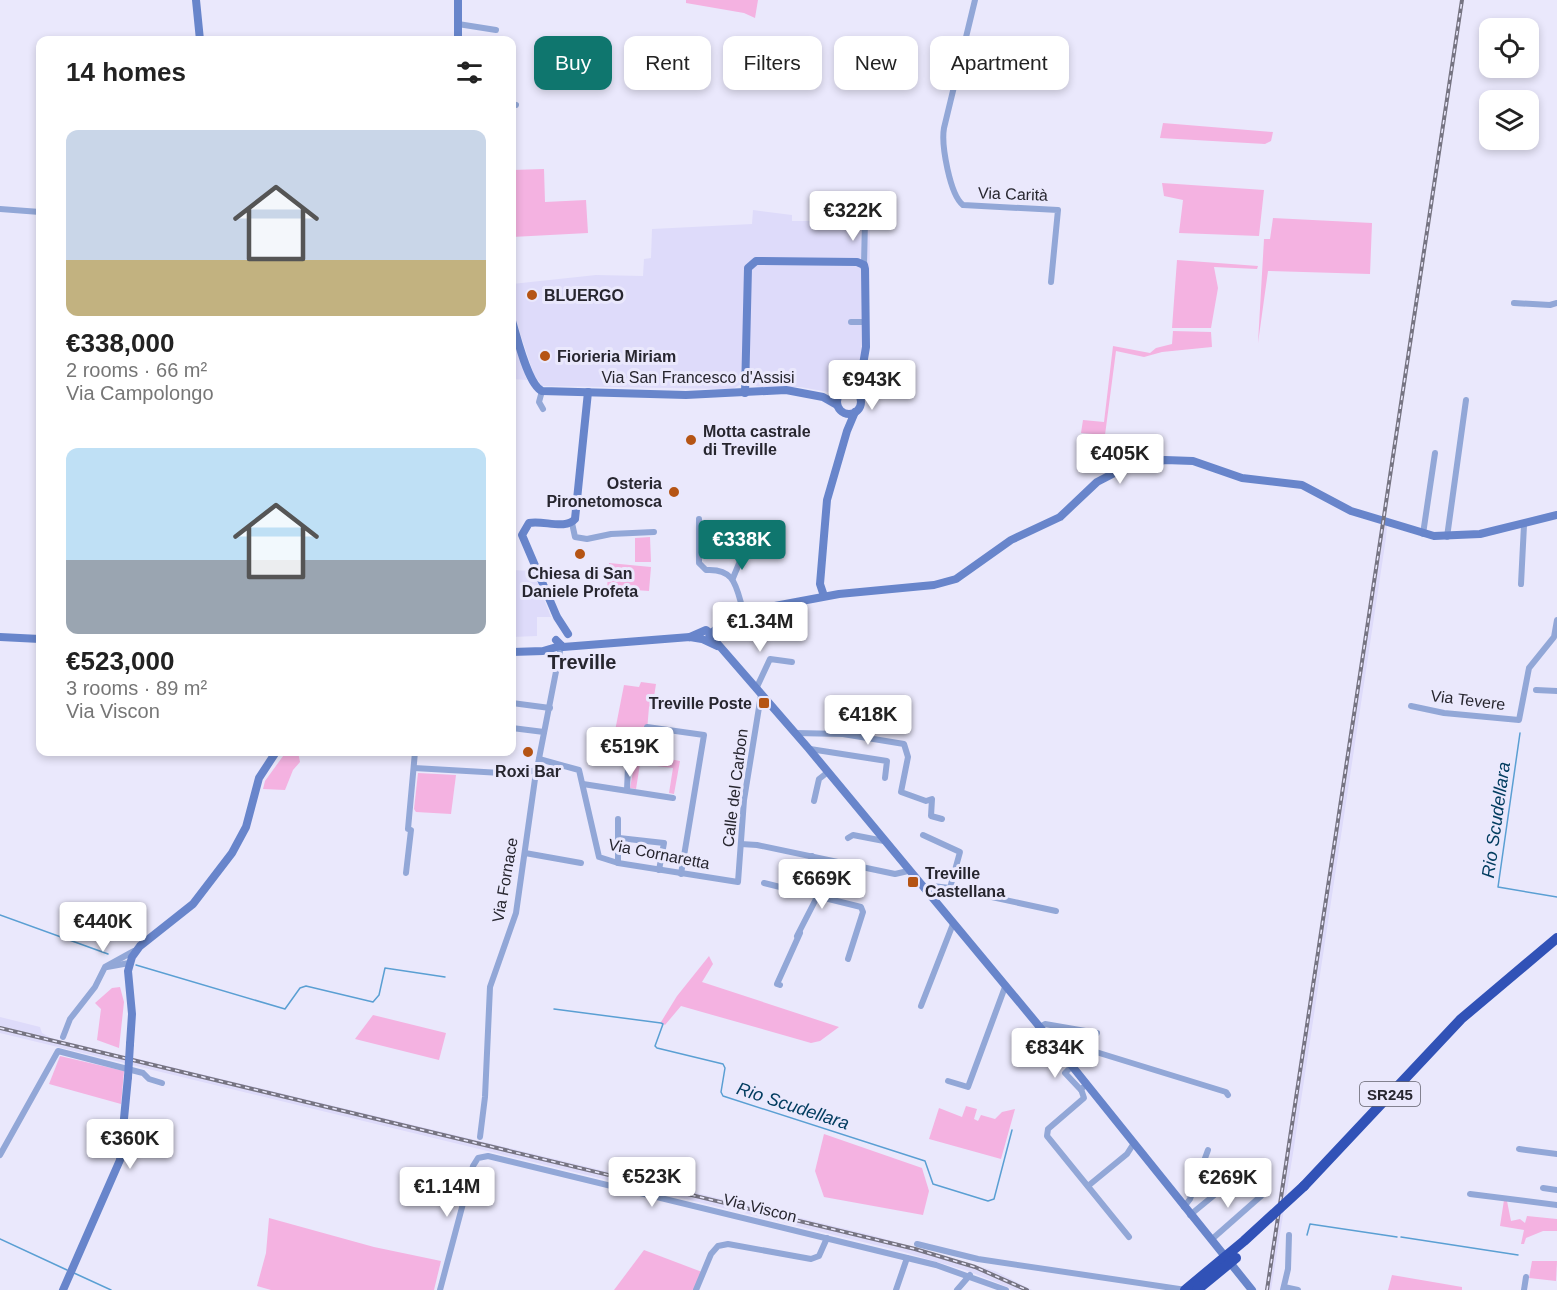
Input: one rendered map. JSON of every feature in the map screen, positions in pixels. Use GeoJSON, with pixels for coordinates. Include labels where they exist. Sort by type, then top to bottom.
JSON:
{"type":"FeatureCollection","features":[{"type":"Feature","properties":{"kind":"highway","name":"SR245"},"geometry":{"type":"LineString","coordinates":[[1197,1290],[1247,1249],[1479,1007],[1557,938]]}},
{"type":"Feature","properties":{"kind":"highway","name":"SR245"},"geometry":{"type":"LineString","coordinates":[[1479,1007],[1557,947]]}},
{"type":"Feature","properties":{"kind":"highway","name":"SR245"},"geometry":{"type":"LineString","coordinates":[[1187,1290],[1306,1189]]}},
{"type":"Feature","properties":{"kind":"street"},"geometry":{"type":"LineString","coordinates":[[196,0],[200,36]]}},
{"type":"Feature","properties":{"kind":"street"},"geometry":{"type":"LineString","coordinates":[[458,0],[458,36]]}},
{"type":"Feature","properties":{"kind":"street","name":"Via Carità"},"geometry":{"type":"LineString","coordinates":[[975,0],[944,128],[943,148],[946,162],[957,199],[963,205],[1058,210],[1051,282]]}},
{"type":"Feature","properties":{"kind":"street"},"geometry":{"type":"LineString","coordinates":[[458,24],[496,30]]}},
{"type":"Feature","properties":{"kind":"street"},"geometry":{"type":"LineString","coordinates":[[0,209],[36,212]]}},
{"type":"Feature","properties":{"kind":"street"},"geometry":{"type":"LineString","coordinates":[[827,590],[822,573],[827,500],[847,431],[860,405],[859,376],[866,347],[865,220]]}},
{"type":"Feature","properties":{"kind":"street"},"geometry":{"type":"LineString","coordinates":[[745,393],[747,272],[751,264],[756,261],[857,262],[864,265]]}},
{"type":"Feature","properties":{"kind":"street"},"geometry":{"type":"LineString","coordinates":[[1514,303],[1550,305],[1557,303]]}},
{"type":"Feature","properties":{"kind":"street"},"geometry":{"type":"LineString","coordinates":[[851,322],[866,322]]}},
{"type":"Feature","properties":{"kind":"street"},"geometry":{"type":"LineString","coordinates":[[516,331],[540,390],[539,402],[543,409]]}},
{"type":"Feature","properties":{"kind":"street"},"geometry":{"type":"LineString","coordinates":[[847,431],[844,413],[837,405],[845,391],[859,376]]}},
{"type":"Feature","properties":{"kind":"street","name":"Via San Francesco d'Assisi"},"geometry":{"type":"LineString","coordinates":[[540,390],[745,393],[786,390],[823,397],[837,405]]}},
{"type":"Feature","properties":{"kind":"street"},"geometry":{"type":"LineString","coordinates":[[845,391],[858,394]]}},
{"type":"Feature","properties":{"kind":"street","name":"Via San Francesco d'Assisi"},"geometry":{"type":"LineString","coordinates":[[823,397],[845,391]]}},
{"type":"Feature","properties":{"kind":"street"},"geometry":{"type":"LineString","coordinates":[[588,392],[576,515],[572,523],[575,537],[586,539],[611,534],[654,532]]}},
{"type":"Feature","properties":{"kind":"street"},"geometry":{"type":"LineString","coordinates":[[1447,537],[1466,400]]}},
{"type":"Feature","properties":{"kind":"street"},"geometry":{"type":"LineString","coordinates":[[844,413],[855,412]]}},
{"type":"Feature","properties":{"kind":"street"},"geometry":{"type":"LineString","coordinates":[[1423,534],[1434,453]]}},
{"type":"Feature","properties":{"kind":"street"},"geometry":{"type":"LineString","coordinates":[[516,652],[533,650],[563,641],[591,643],[690,638],[707,634],[746,612],[827,590],[934,585],[964,575],[1011,540],[1060,517],[1097,482],[1122,469],[1165,460],[1192,461],[1242,478],[1302,485],[1352,511],[1423,534],[1447,537],[1524,525],[1557,515]]}},
{"type":"Feature","properties":{"kind":"street"},"geometry":{"type":"LineString","coordinates":[[699,519],[699,563],[706,570],[720,569],[733,578],[746,612]]}},
{"type":"Feature","properties":{"kind":"street"},"geometry":{"type":"LineString","coordinates":[[563,641],[557,616],[522,536],[529,523],[572,523]]}},
{"type":"Feature","properties":{"kind":"street"},"geometry":{"type":"LineString","coordinates":[[1521,584],[1524,525]]}},
{"type":"Feature","properties":{"kind":"street"},"geometry":{"type":"LineString","coordinates":[[733,578],[753,530]]}},
{"type":"Feature","properties":{"kind":"street"},"geometry":{"type":"LineString","coordinates":[[808,597],[827,590]]}},
{"type":"Feature","properties":{"kind":"street","name":"Via Tevere"},"geometry":{"type":"LineString","coordinates":[[1411,706],[1444,713],[1519,720],[1529,668],[1554,637],[1557,620]]}},
{"type":"Feature","properties":{"kind":"street"},"geometry":{"type":"LineString","coordinates":[[707,634],[809,749],[1038,1028],[1072,1066],[1084,1088],[1134,1143],[1252,1290]]}},
{"type":"Feature","properties":{"kind":"street"},"geometry":{"type":"LineString","coordinates":[[0,637],[36,639]]}},
{"type":"Feature","properties":{"kind":"street","name":"Via Fornace"},"geometry":{"type":"LineString","coordinates":[[480,1137],[485,1097],[490,987],[516,913],[535,779],[563,641]]}},
{"type":"Feature","properties":{"kind":"street","name":"Calle del Carbon"},"geometry":{"type":"LineString","coordinates":[[736,882],[744,800],[759,692],[770,659],[792,662]]}},
{"type":"Feature","properties":{"kind":"street"},"geometry":{"type":"LineString","coordinates":[[1536,690],[1557,691]]}},
{"type":"Feature","properties":{"kind":"street"},"geometry":{"type":"LineString","coordinates":[[516,704],[550,708]]}},
{"type":"Feature","properties":{"kind":"street"},"geometry":{"type":"LineString","coordinates":[[647,727],[704,735],[681,874]]}},
{"type":"Feature","properties":{"kind":"street"},"geometry":{"type":"LineString","coordinates":[[516,728],[544,732]]}},
{"type":"Feature","properties":{"kind":"street"},"geometry":{"type":"LineString","coordinates":[[795,733],[843,734],[904,744],[908,757],[901,792],[926,801],[932,799],[931,816],[942,819]]}},
{"type":"Feature","properties":{"kind":"street"},"geometry":{"type":"LineString","coordinates":[[809,749],[887,761],[885,778]]}},
{"type":"Feature","properties":{"kind":"street"},"geometry":{"type":"LineString","coordinates":[[63,1037],[70,1019],[112,961],[136,950],[193,904],[232,853],[246,827],[259,778],[273,756]]}},
{"type":"Feature","properties":{"kind":"street"},"geometry":{"type":"LineString","coordinates":[[406,873],[415,756]]}},
{"type":"Feature","properties":{"kind":"street"},"geometry":{"type":"LineString","coordinates":[[539,759],[579,770],[583,784],[673,798]]}},
{"type":"Feature","properties":{"kind":"street"},"geometry":{"type":"LineString","coordinates":[[627,790],[628,766]]}},
{"type":"Feature","properties":{"kind":"street"},"geometry":{"type":"LineString","coordinates":[[414,768],[517,774],[535,779]]}},
{"type":"Feature","properties":{"kind":"street"},"geometry":{"type":"LineString","coordinates":[[517,774],[537,770]]}},
{"type":"Feature","properties":{"kind":"street"},"geometry":{"type":"LineString","coordinates":[[814,801],[819,779],[828,772]]}},
{"type":"Feature","properties":{"kind":"street","name":"Via Cornaretta"},"geometry":{"type":"LineString","coordinates":[[583,784],[597,855],[618,863],[736,882]]}},
{"type":"Feature","properties":{"kind":"street"},"geometry":{"type":"LineString","coordinates":[[618,819],[618,863]]}},
{"type":"Feature","properties":{"kind":"street"},"geometry":{"type":"LineString","coordinates":[[848,838],[853,835],[884,841]]}},
{"type":"Feature","properties":{"kind":"street"},"geometry":{"type":"LineString","coordinates":[[923,835],[960,852],[950,888]]}},
{"type":"Feature","properties":{"kind":"street"},"geometry":{"type":"LineString","coordinates":[[619,838],[664,843],[659,870]]}},
{"type":"Feature","properties":{"kind":"street"},"geometry":{"type":"LineString","coordinates":[[741,844],[898,874],[908,871]]}},
{"type":"Feature","properties":{"kind":"street"},"geometry":{"type":"LineString","coordinates":[[525,853],[581,863]]}},
{"type":"Feature","properties":{"kind":"street"},"geometry":{"type":"LineString","coordinates":[[805,894],[812,856]]}},
{"type":"Feature","properties":{"kind":"street"},"geometry":{"type":"LineString","coordinates":[[889,871],[898,868],[901,861]]}},
{"type":"Feature","properties":{"kind":"street"},"geometry":{"type":"LineString","coordinates":[[764,883],[861,907],[863,910],[848,959]]}},
{"type":"Feature","properties":{"kind":"street"},"geometry":{"type":"LineString","coordinates":[[924,889],[932,886],[950,888],[1056,911]]}},
{"type":"Feature","properties":{"kind":"street"},"geometry":{"type":"LineString","coordinates":[[780,985],[777,984],[817,897]]}},
{"type":"Feature","properties":{"kind":"street"},"geometry":{"type":"LineString","coordinates":[[921,1006],[953,924]]}},
{"type":"Feature","properties":{"kind":"street"},"geometry":{"type":"LineString","coordinates":[[102,972],[110,966],[125,965],[136,950]]}},
{"type":"Feature","properties":{"kind":"street"},"geometry":{"type":"LineString","coordinates":[[63,1290],[120,1160],[128,1077],[131,1001],[128,975],[120,959]]}},
{"type":"Feature","properties":{"kind":"street"},"geometry":{"type":"LineString","coordinates":[[948,1081],[968,1087],[1005,987]]}},
{"type":"Feature","properties":{"kind":"street"},"geometry":{"type":"LineString","coordinates":[[1038,1028],[1045,1024],[1097,1033]]}},
{"type":"Feature","properties":{"kind":"street"},"geometry":{"type":"LineString","coordinates":[[1052,1044],[1058,1040],[1226,1092],[1228,1095]]}},
{"type":"Feature","properties":{"kind":"street"},"geometry":{"type":"LineString","coordinates":[[0,1155],[58,1051],[143,1073],[149,1079],[162,1083]]}},
{"type":"Feature","properties":{"kind":"street"},"geometry":{"type":"LineString","coordinates":[[1084,1088],[1084,1098],[1048,1129],[1047,1137],[1129,1237]]}},
{"type":"Feature","properties":{"kind":"street"},"geometry":{"type":"LineString","coordinates":[[1088,1186],[1127,1154],[1134,1143]]}},
{"type":"Feature","properties":{"kind":"street"},"geometry":{"type":"LineString","coordinates":[[1519,1149],[1557,1154]]}},
{"type":"Feature","properties":{"kind":"street"},"geometry":{"type":"LineString","coordinates":[[1184,1207],[1190,1199],[1208,1150]]}},
{"type":"Feature","properties":{"kind":"street","name":"Via Viscon"},"geometry":{"type":"LineString","coordinates":[[440,1290],[472,1166],[478,1158],[488,1156],[907,1258],[970,1275],[1006,1290]]}},
{"type":"Feature","properties":{"kind":"street"},"geometry":{"type":"LineString","coordinates":[[1190,1215],[1224,1186]]}},
{"type":"Feature","properties":{"kind":"street"},"geometry":{"type":"LineString","coordinates":[[1543,1188],[1557,1190]]}},
{"type":"Feature","properties":{"kind":"street"},"geometry":{"type":"LineString","coordinates":[[1470,1194],[1557,1205]]}},
{"type":"Feature","properties":{"kind":"street"},"geometry":{"type":"LineString","coordinates":[[1211,1240],[1261,1196]]}},
{"type":"Feature","properties":{"kind":"street"},"geometry":{"type":"LineString","coordinates":[[1289,1235],[1288,1269],[1284,1289],[1298,1290]]}},
{"type":"Feature","properties":{"kind":"street"},"geometry":{"type":"LineString","coordinates":[[696,1290],[711,1254],[718,1246],[729,1244],[812,1259],[819,1256],[827,1238]]}},
{"type":"Feature","properties":{"kind":"street"},"geometry":{"type":"LineString","coordinates":[[917,1244],[959,1256],[1151,1287],[1187,1290]]}},
{"type":"Feature","properties":{"kind":"street"},"geometry":{"type":"LineString","coordinates":[[896,1290],[907,1258]]}},
{"type":"Feature","properties":{"kind":"street"},"geometry":{"type":"LineString","coordinates":[[957,1290],[970,1275]]}},
{"type":"Feature","properties":{"kind":"street"},"geometry":{"type":"LineString","coordinates":[[1524,1290],[1526,1277]]}},
{"type":"Feature","properties":{"kind":"shaded area"},"geometry":{"type":"Polygon","coordinates":[[[686,0],[758,0],[755,18],[744,13],[686,3],[686,0]]]}},
{"type":"Feature","properties":{"kind":"shaded area"},"geometry":{"type":"Polygon","coordinates":[[[1163,123],[1273,132],[1271,141],[1265,144],[1160,138],[1163,123]]]}},
{"type":"Feature","properties":{"kind":"shaded area"},"geometry":{"type":"Polygon","coordinates":[[[544,169],[545,202],[586,200],[588,233],[516,237],[516,170],[544,169]]]}},
{"type":"Feature","properties":{"kind":"shaded area"},"geometry":{"type":"Polygon","coordinates":[[[1162,183],[1264,190],[1259,236],[1179,233],[1183,200],[1164,196],[1162,183]]]}},
{"type":"Feature","properties":{"kind":"shaded area"},"geometry":{"type":"Polygon","coordinates":[[[753,210],[792,215],[792,221],[870,221],[869,349],[861,381],[854,379],[850,384],[828,392],[800,387],[763,387],[741,384],[733,389],[542,386],[534,375],[516,321],[516,284],[596,275],[643,276],[644,259],[651,258],[652,229],[752,224],[753,210]]]}},
{"type":"Feature","properties":{"kind":"shaded area"},"geometry":{"type":"Polygon","coordinates":[[[1273,218],[1372,223],[1370,274],[1268,271],[1258,343],[1264,239],[1270,239],[1273,218]]]}},
{"type":"Feature","properties":{"kind":"shaded area"},"geometry":{"type":"Polygon","coordinates":[[[1177,260],[1258,266],[1257,269],[1214,267],[1218,288],[1211,328],[1172,328],[1177,260]]]}},
{"type":"Feature","properties":{"kind":"shaded area"},"geometry":{"type":"Polygon","coordinates":[[[1173,331],[1211,332],[1212,347],[1162,352],[1144,357],[1116,351],[1105,435],[1081,433],[1083,420],[1104,422],[1113,346],[1150,353],[1156,348],[1172,344],[1173,331]]]}},
{"type":"Feature","properties":{"kind":"shaded area"},"geometry":{"type":"Polygon","coordinates":[[[516,348],[527,380],[516,379],[516,348]]]}},
{"type":"Feature","properties":{"kind":"shaded area"},"geometry":{"type":"Polygon","coordinates":[[[1381,523],[1387,525],[1386,538],[1294,1147],[1271,1290],[1265,1290],[1381,523]]]}},
{"type":"Feature","properties":{"kind":"shaded area"},"geometry":{"type":"Polygon","coordinates":[[[650,537],[651,562],[635,562],[635,538],[650,537]]]}},
{"type":"Feature","properties":{"kind":"shaded area"},"geometry":{"type":"Polygon","coordinates":[[[609,563],[651,567],[649,591],[607,588],[609,563]]]}},
{"type":"Feature","properties":{"kind":"shaded area"},"geometry":{"type":"Polygon","coordinates":[[[516,570],[533,571],[551,617],[537,617],[537,636],[516,637],[516,570]]]}},
{"type":"Feature","properties":{"kind":"shaded area"},"geometry":{"type":"Polygon","coordinates":[[[641,682],[656,684],[653,703],[649,707],[645,754],[680,761],[674,794],[669,793],[673,768],[640,764],[636,789],[630,788],[633,772],[629,771],[627,766],[629,745],[613,741],[624,685],[639,687],[641,682]]]}},
{"type":"Feature","properties":{"kind":"shaded area"},"geometry":{"type":"Polygon","coordinates":[[[283,756],[299,756],[300,762],[293,770],[285,790],[263,789],[265,781],[283,756]]]}},
{"type":"Feature","properties":{"kind":"shaded area"},"geometry":{"type":"Polygon","coordinates":[[[418,773],[456,775],[451,814],[416,812],[414,809],[418,773]]]}},
{"type":"Feature","properties":{"kind":"shaded area"},"geometry":{"type":"Polygon","coordinates":[[[709,956],[713,964],[702,982],[839,1027],[820,1041],[811,1043],[681,1006],[665,1025],[661,1022],[677,996],[709,956]]]}},
{"type":"Feature","properties":{"kind":"shaded area"},"geometry":{"type":"Polygon","coordinates":[[[120,987],[124,1002],[119,1048],[97,1040],[101,1009],[95,1003],[112,988],[120,987]]]}},
{"type":"Feature","properties":{"kind":"shaded area"},"geometry":{"type":"Polygon","coordinates":[[[373,1015],[446,1033],[439,1060],[355,1039],[373,1015]]]}},
{"type":"Feature","properties":{"kind":"shaded area"},"geometry":{"type":"Polygon","coordinates":[[[0,1017],[40,1027],[42,1033],[51,1038],[875,1236],[995,1271],[1032,1290],[1015,1290],[968,1271],[904,1252],[0,1033],[0,1017]]]}},
{"type":"Feature","properties":{"kind":"shaded area"},"geometry":{"type":"Polygon","coordinates":[[[60,1056],[124,1071],[121,1104],[49,1084],[60,1056]]]}},
{"type":"Feature","properties":{"kind":"shaded area"},"geometry":{"type":"Polygon","coordinates":[[[966,1106],[977,1109],[974,1119],[978,1121],[981,1115],[995,1119],[1002,1112],[1015,1109],[1001,1159],[929,1139],[939,1108],[962,1117],[966,1106]]]}},
{"type":"Feature","properties":{"kind":"shaded area"},"geometry":{"type":"Polygon","coordinates":[[[824,1134],[922,1168],[929,1191],[923,1215],[824,1197],[815,1171],[824,1134]]]}},
{"type":"Feature","properties":{"kind":"shaded area"},"geometry":{"type":"Polygon","coordinates":[[[1504,1200],[1507,1201],[1511,1221],[1520,1219],[1525,1223],[1527,1216],[1557,1219],[1557,1231],[1543,1231],[1526,1238],[1524,1244],[1521,1244],[1524,1230],[1500,1226],[1504,1200]]]}},
{"type":"Feature","properties":{"kind":"shaded area"},"geometry":{"type":"Polygon","coordinates":[[[269,1218],[374,1247],[441,1261],[434,1290],[271,1290],[257,1286],[266,1253],[269,1218]]]}},
{"type":"Feature","properties":{"kind":"shaded area"},"geometry":{"type":"Polygon","coordinates":[[[644,1250],[702,1272],[694,1290],[614,1290],[644,1250]]]}},
{"type":"Feature","properties":{"kind":"shaded area"},"geometry":{"type":"Polygon","coordinates":[[[1532,1261],[1557,1261],[1556,1281],[1529,1278],[1532,1261]]]}},
{"type":"Feature","properties":{"kind":"shaded area"},"geometry":{"type":"Polygon","coordinates":[[[1392,1275],[1462,1287],[1462,1290],[1388,1290],[1392,1275]]]}},
{"type":"Feature","properties":{"kind":"waterway","name":"Rio Scudellara"},"geometry":{"type":"LineString","coordinates":[[1520,733],[1498,887],[1557,897]]}},
{"type":"Feature","properties":{"kind":"waterway","name":"Rio Scudellara"},"geometry":{"type":"LineString","coordinates":[[0,915],[108,954]]}},
{"type":"Feature","properties":{"kind":"waterway","name":"Rio Scudellara"},"geometry":{"type":"LineString","coordinates":[[136,965],[285,1009],[300,988],[306,986],[373,1002],[379,995],[385,968],[445,977]]}},
{"type":"Feature","properties":{"kind":"waterway","name":"Rio Scudellara"},"geometry":{"type":"LineString","coordinates":[[554,1009],[661,1023],[663,1024],[655,1046],[657,1048],[723,1064],[725,1068],[721,1092],[723,1096],[925,1161],[933,1184],[988,1201],[994,1199],[1012,1130]]}},
{"type":"Feature","properties":{"kind":"waterway","name":"Rio Scudellara"},"geometry":{"type":"LineString","coordinates":[[1307,1235],[1310,1224],[1397,1237]]}},
{"type":"Feature","properties":{"kind":"waterway","name":"Rio Scudellara"},"geometry":{"type":"LineString","coordinates":[[1401,1237],[1518,1255]]}},
{"type":"Feature","properties":{"kind":"waterway"},"geometry":{"type":"LineString","coordinates":[[0,1239],[67,1270]]}},
{"type":"Feature","properties":{"kind":"waterway"},"geometry":{"type":"LineString","coordinates":[[74,1273],[111,1290]]}},
{"type":"Feature","properties":{"kind":"railway"},"geometry":{"type":"LineString","coordinates":[[1267,1290],[1462,0]]}},
{"type":"Feature","properties":{"kind":"railway"},"geometry":{"type":"LineString","coordinates":[[0,1028],[915,1249],[975,1267],[1027,1290]]}},
{"type":"Feature","properties":{"kind":"place","name":"BLUERGO"},"geometry":{"type":"Point","coordinates":[532,295]}},
{"type":"Feature","properties":{"kind":"place","name":"Fiorieria Miriam"},"geometry":{"type":"Point","coordinates":[545,356]}},
{"type":"Feature","properties":{"kind":"place","name":"Motta castrale di Treville"},"geometry":{"type":"Point","coordinates":[691,440]}},
{"type":"Feature","properties":{"kind":"place","name":"Osteria Pironetomosca"},"geometry":{"type":"Point","coordinates":[674,492]}},
{"type":"Feature","properties":{"kind":"place","name":"Chiesa di San Daniele Profeta"},"geometry":{"type":"Point","coordinates":[580,554]}},
{"type":"Feature","properties":{"kind":"place","name":"Treville Poste"},"geometry":{"type":"Point","coordinates":[764,703]}},
{"type":"Feature","properties":{"kind":"place","name":"Roxi Bar"},"geometry":{"type":"Point","coordinates":[528,752]}},
{"type":"Feature","properties":{"kind":"place","name":"Treville Castellana"},"geometry":{"type":"Point","coordinates":[913,882]}},
{"type":"Feature","properties":{"kind":"district","name":"Treville"},"geometry":{"type":"Point","coordinates":[582,662]}}]}
